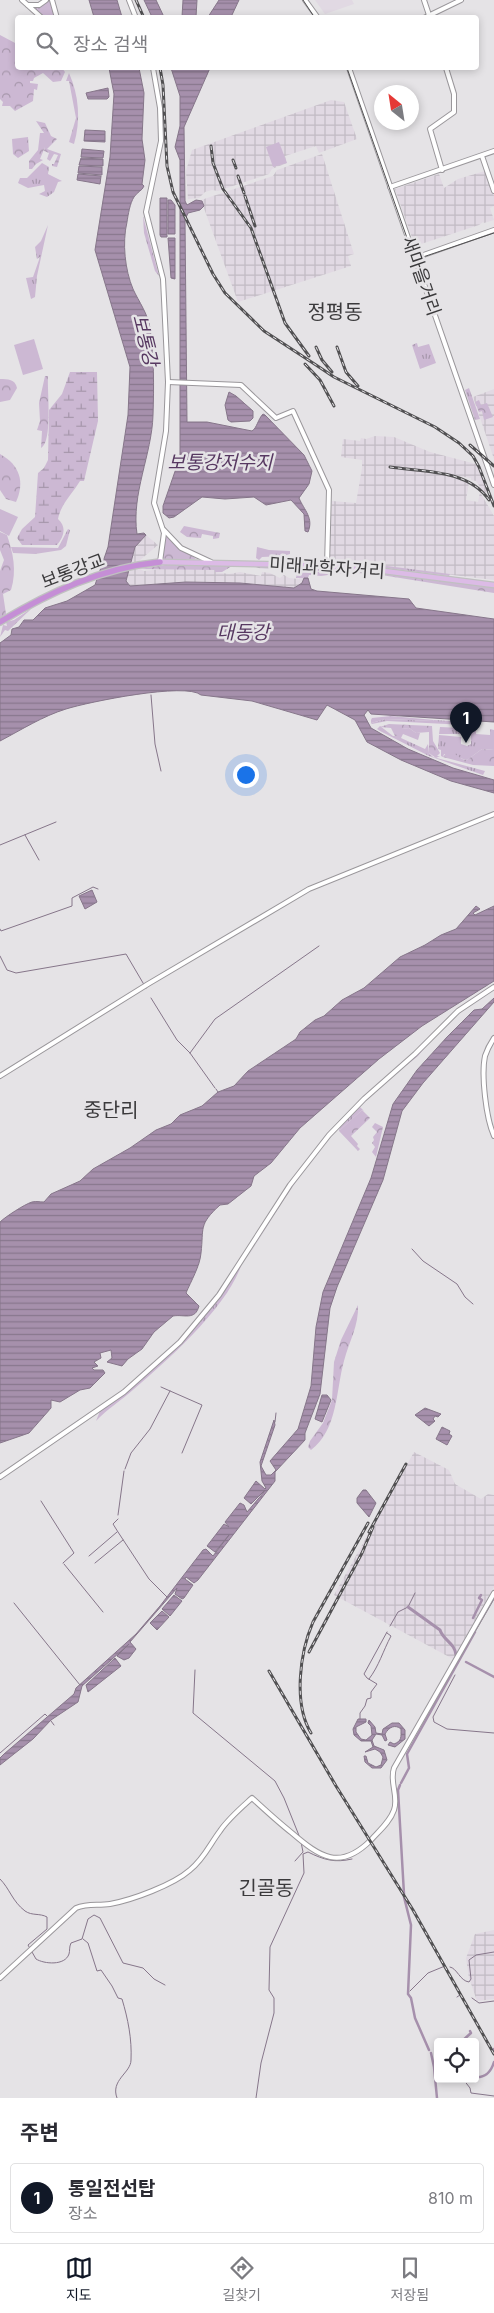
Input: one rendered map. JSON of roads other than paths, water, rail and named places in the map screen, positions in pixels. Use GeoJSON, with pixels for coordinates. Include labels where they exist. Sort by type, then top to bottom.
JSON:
{"type":"FeatureCollection","features":[{"type":"Feature","properties":{"kind":"highway","name":"보통강교"},"geometry":{"type":"LineString","coordinates":[[0,621],[80,581],[160,562]]}},
{"type":"Feature","properties":{"kind":"main road"},"geometry":{"type":"LineString","coordinates":[[22,0],[39,15]]}},
{"type":"Feature","properties":{"kind":"main road"},"geometry":{"type":"LineString","coordinates":[[28,5],[39,5],[46,0]]}},
{"type":"Feature","properties":{"kind":"main road"},"geometry":{"type":"LineString","coordinates":[[52,0],[56,15]]}},
{"type":"Feature","properties":{"kind":"main road"},"geometry":{"type":"LineString","coordinates":[[128,0],[135,15]]}},
{"type":"Feature","properties":{"kind":"main road"},"geometry":{"type":"LineString","coordinates":[[306,0],[316,15]]}},
{"type":"Feature","properties":{"kind":"main road"},"geometry":{"type":"LineString","coordinates":[[424,0],[429,15]]}},
{"type":"Feature","properties":{"kind":"main road"},"geometry":{"type":"LineString","coordinates":[[431,15],[461,0]]}},
{"type":"Feature","properties":{"kind":"main road"},"geometry":{"type":"LineString","coordinates":[[153,70],[160,108],[161,141],[146,212],[163,279],[168,382],[166,431],[154,503],[163,528],[181,548],[213,563]]}},
{"type":"Feature","properties":{"kind":"main road","name":"새마을거리"},"geometry":{"type":"LineString","coordinates":[[350,70],[494,485]]}},
{"type":"Feature","properties":{"kind":"main road"},"geometry":{"type":"LineString","coordinates":[[442,170],[430,129],[454,112],[454,94],[447,70]]}},
{"type":"Feature","properties":{"kind":"main road"},"geometry":{"type":"LineString","coordinates":[[390,187],[494,152]]}},
{"type":"Feature","properties":{"kind":"main road"},"geometry":{"type":"LineString","coordinates":[[482,156],[494,191]]}},
{"type":"Feature","properties":{"kind":"main road"},"geometry":{"type":"LineString","coordinates":[[414,258],[494,230]]}},
{"type":"Feature","properties":{"kind":"main road"},"geometry":{"type":"LineString","coordinates":[[168,382],[241,385],[276,418],[293,411],[329,490],[327,566]]}},
{"type":"Feature","properties":{"kind":"main road"},"geometry":{"type":"LineString","coordinates":[[160,562],[163,528]]}},
{"type":"Feature","properties":{"kind":"main road","name":"미래과학자거리"},"geometry":{"type":"LineString","coordinates":[[160,562],[327,566],[494,585]]}},
{"type":"Feature","properties":{"kind":"main road"},"geometry":{"type":"LineString","coordinates":[[0,1076],[147,985],[309,889],[494,814]]}},
{"type":"Feature","properties":{"kind":"main road"},"geometry":{"type":"LineString","coordinates":[[0,1477],[124,1392],[180,1342],[220,1295],[290,1185],[329,1135],[364,1099],[415,1054],[458,1011],[494,987]]}},
{"type":"Feature","properties":{"kind":"main road"},"geometry":{"type":"LineString","coordinates":[[494,1038],[486,1053],[483,1068],[489,1120],[494,1136]]}},
{"type":"Feature","properties":{"kind":"main road"},"geometry":{"type":"LineString","coordinates":[[0,1978],[76,1908],[88,1904],[108,1905],[159,1887],[188,1872],[205,1855],[220,1830],[252,1798],[318,1854],[337,1858],[358,1852],[382,1829],[392,1814],[396,1799],[392,1777],[394,1768],[494,1593]]}},
{"type":"Feature","properties":{"kind":"water"},"geometry":{"type":"Polygon","coordinates":[[[89,0],[117,0],[121,15],[93,15],[89,0]]]}},
{"type":"Feature","properties":{"kind":"water"},"geometry":{"type":"Polygon","coordinates":[[[144,0],[156,0],[163,15],[151,15],[144,0]]]}},
{"type":"Feature","properties":{"kind":"water"},"geometry":{"type":"Polygon","coordinates":[[[183,0],[197,0],[196,15],[182,15],[183,0]]]}},
{"type":"Feature","properties":{"kind":"water"},"geometry":{"type":"Polygon","coordinates":[[[219,0],[239,0],[232,15],[209,15],[219,0]]]}},
{"type":"Feature","properties":{"kind":"water"},"geometry":{"type":"Polygon","coordinates":[[[109,70],[139,70],[144,93],[142,139],[145,160],[142,184],[144,186],[134,197],[130,206],[125,230],[125,247],[126,265],[130,282],[149,323],[153,371],[153,404],[152,430],[139,489],[136,519],[137,534],[144,533],[146,535],[135,547],[126,581],[130,586],[186,582],[240,583],[294,588],[302,583],[304,578],[308,578],[311,589],[317,591],[409,599],[416,608],[494,619],[494,722],[371,714],[368,710],[364,715],[371,728],[408,749],[453,768],[494,780],[494,793],[451,781],[401,760],[367,742],[355,720],[327,705],[317,720],[252,701],[201,695],[192,692],[177,691],[136,694],[94,702],[57,712],[0,741],[0,643],[11,635],[12,629],[19,627],[24,620],[33,620],[45,608],[67,601],[95,585],[108,547],[128,415],[130,367],[95,250],[110,157],[114,94],[109,70]]]}},
{"type":"Feature","properties":{"kind":"water","name":"보통강저수지"},"geometry":{"type":"Polygon","coordinates":[[[172,70],[209,70],[184,127],[185,201],[187,205],[196,200],[202,201],[204,206],[200,210],[188,213],[185,220],[187,422],[207,422],[252,431],[261,416],[265,415],[304,455],[312,471],[309,484],[299,498],[308,514],[310,527],[308,532],[305,531],[304,514],[291,500],[266,505],[254,497],[225,499],[202,497],[174,517],[169,518],[163,513],[163,506],[180,457],[180,160],[175,147],[180,126],[180,96],[172,70]]]}},
{"type":"Feature","properties":{"kind":"water"},"geometry":{"type":"Polygon","coordinates":[[[108,88],[109,97],[107,99],[88,99],[86,93],[108,88]]]}},
{"type":"Feature","properties":{"kind":"water"},"geometry":{"type":"Polygon","coordinates":[[[85,130],[105,131],[105,142],[84,141],[85,130]]]}},
{"type":"Feature","properties":{"kind":"water"},"geometry":{"type":"Polygon","coordinates":[[[82,149],[104,151],[103,158],[81,157],[82,149]]]}},
{"type":"Feature","properties":{"kind":"water"},"geometry":{"type":"Polygon","coordinates":[[[81,158],[103,159],[103,166],[79,165],[81,158]]]}},
{"type":"Feature","properties":{"kind":"water"},"geometry":{"type":"Polygon","coordinates":[[[79,166],[102,167],[102,175],[78,173],[79,166]]]}},
{"type":"Feature","properties":{"kind":"water"},"geometry":{"type":"Polygon","coordinates":[[[78,174],[101,176],[100,184],[77,180],[78,174]]]}},
{"type":"Feature","properties":{"kind":"water"},"geometry":{"type":"Polygon","coordinates":[[[160,198],[167,198],[167,237],[161,237],[160,235],[160,198]]]}},
{"type":"Feature","properties":{"kind":"water"},"geometry":{"type":"Polygon","coordinates":[[[168,200],[171,200],[175,205],[175,234],[168,234],[168,200]]]}},
{"type":"Feature","properties":{"kind":"water"},"geometry":{"type":"Polygon","coordinates":[[[168,238],[175,238],[175,279],[171,278],[168,238]]]}},
{"type":"Feature","properties":{"kind":"water"},"geometry":{"type":"Polygon","coordinates":[[[229,392],[253,411],[253,418],[250,421],[231,422],[228,420],[225,405],[229,392]]]}},
{"type":"Feature","properties":{"kind":"water"},"geometry":{"type":"Polygon","coordinates":[[[92,890],[97,902],[85,909],[79,896],[92,890]]]}},
{"type":"Feature","properties":{"kind":"water"},"geometry":{"type":"Polygon","coordinates":[[[476,906],[480,909],[473,913],[475,915],[494,906],[494,981],[422,1026],[379,1059],[300,1128],[271,1163],[254,1176],[251,1186],[228,1204],[220,1205],[208,1217],[203,1227],[199,1263],[186,1293],[199,1306],[195,1314],[173,1316],[154,1332],[142,1349],[122,1366],[107,1362],[112,1358],[111,1350],[100,1353],[101,1358],[94,1362],[98,1366],[92,1368],[94,1370],[103,1370],[105,1373],[90,1388],[80,1390],[60,1402],[51,1400],[51,1408],[29,1433],[0,1443],[0,1222],[29,1203],[44,1202],[51,1194],[80,1181],[93,1169],[130,1148],[156,1130],[171,1124],[180,1115],[202,1106],[218,1092],[234,1086],[248,1071],[296,1039],[300,1032],[315,1020],[324,1016],[342,1000],[364,988],[400,957],[456,929],[476,906]]]}},
{"type":"Feature","properties":{"kind":"water"},"geometry":{"type":"Polygon","coordinates":[[[494,998],[494,1002],[423,1083],[402,1111],[383,1180],[337,1287],[330,1308],[320,1394],[305,1433],[305,1440],[275,1472],[275,1481],[198,1580],[194,1583],[186,1577],[185,1579],[193,1585],[184,1598],[182,1599],[175,1594],[177,1588],[130,1642],[136,1649],[129,1658],[124,1660],[117,1656],[129,1644],[82,1686],[78,1702],[51,1720],[33,1739],[0,1765],[0,1758],[4,1754],[74,1694],[76,1688],[136,1634],[203,1550],[206,1549],[213,1556],[229,1535],[215,1552],[207,1546],[224,1524],[229,1527],[225,1522],[240,1503],[244,1505],[247,1512],[264,1492],[265,1490],[251,1504],[244,1498],[256,1481],[266,1488],[262,1481],[260,1462],[274,1420],[275,1425],[261,1466],[266,1475],[271,1475],[276,1470],[270,1461],[298,1429],[311,1386],[316,1327],[323,1292],[371,1178],[393,1104],[417,1070],[447,1037],[474,1010],[482,1009],[494,998]]]}},
{"type":"Feature","properties":{"kind":"water"},"geometry":{"type":"Polygon","coordinates":[[[322,1395],[327,1395],[331,1400],[322,1422],[315,1419],[322,1395]]]}},
{"type":"Feature","properties":{"kind":"water"},"geometry":{"type":"Polygon","coordinates":[[[425,1408],[441,1414],[438,1417],[435,1416],[433,1419],[435,1421],[429,1426],[415,1415],[425,1408]]]}},
{"type":"Feature","properties":{"kind":"water"},"geometry":{"type":"Polygon","coordinates":[[[442,1427],[450,1431],[449,1434],[452,1436],[447,1445],[436,1439],[442,1427]]]}},
{"type":"Feature","properties":{"kind":"water"},"geometry":{"type":"Polygon","coordinates":[[[363,1490],[366,1490],[376,1503],[369,1517],[357,1503],[357,1498],[363,1490]]]}},
{"type":"Feature","properties":{"kind":"water"},"geometry":{"type":"Polygon","coordinates":[[[174,1595],[182,1601],[170,1616],[162,1609],[174,1595]]]}},
{"type":"Feature","properties":{"kind":"water"},"geometry":{"type":"Polygon","coordinates":[[[162,1611],[169,1617],[157,1630],[150,1623],[162,1611]]]}},
{"type":"Feature","properties":{"kind":"water"},"geometry":{"type":"Polygon","coordinates":[[[115,1658],[121,1666],[88,1692],[86,1685],[115,1658]]]}},
{"type":"Feature","properties":{"kind":"water"},"geometry":{"type":"Polygon","coordinates":[[[358,1719],[366,1719],[366,1722],[356,1727],[356,1732],[361,1739],[366,1740],[372,1735],[371,1726],[368,1723],[369,1720],[375,1727],[376,1733],[382,1734],[383,1729],[392,1723],[399,1723],[405,1730],[405,1739],[395,1747],[388,1745],[390,1742],[394,1744],[400,1740],[401,1729],[397,1727],[390,1728],[385,1734],[387,1740],[385,1741],[382,1735],[376,1734],[372,1740],[374,1746],[384,1750],[387,1760],[381,1768],[372,1768],[365,1762],[364,1756],[366,1756],[368,1763],[376,1767],[381,1765],[383,1757],[375,1749],[365,1752],[373,1747],[371,1741],[361,1741],[354,1735],[353,1729],[358,1719]]]}},
{"type":"Feature","properties":{"kind":"waterway"},"geometry":{"type":"LineString","coordinates":[[151,695],[155,744],[161,771]]}},
{"type":"Feature","properties":{"kind":"waterway"},"geometry":{"type":"LineString","coordinates":[[0,845],[56,822]]}},
{"type":"Feature","properties":{"kind":"waterway"},"geometry":{"type":"LineString","coordinates":[[25,835],[39,860]]}},
{"type":"Feature","properties":{"kind":"waterway"},"geometry":{"type":"LineString","coordinates":[[0,929],[1,931],[72,906],[72,898],[93,887],[98,889]]}},
{"type":"Feature","properties":{"kind":"waterway"},"geometry":{"type":"LineString","coordinates":[[190,1053],[215,1019],[319,946]]}},
{"type":"Feature","properties":{"kind":"waterway"},"geometry":{"type":"LineString","coordinates":[[0,956],[7,970],[16,973],[126,954],[146,988]]}},
{"type":"Feature","properties":{"kind":"waterway"},"geometry":{"type":"LineString","coordinates":[[151,998],[177,1040],[190,1053],[215,1088]]}},
{"type":"Feature","properties":{"kind":"waterway"},"geometry":{"type":"LineString","coordinates":[[412,1249],[423,1261],[457,1284],[465,1297],[473,1304]]}},
{"type":"Feature","properties":{"kind":"waterway"},"geometry":{"type":"LineString","coordinates":[[161,1387],[202,1405],[182,1453]]}},
{"type":"Feature","properties":{"kind":"waterway"},"geometry":{"type":"LineString","coordinates":[[125,1469],[131,1453],[150,1429],[170,1391]]}},
{"type":"Feature","properties":{"kind":"waterway"},"geometry":{"type":"LineString","coordinates":[[275,1422],[276,1413]]}},
{"type":"Feature","properties":{"kind":"waterway"},"geometry":{"type":"LineString","coordinates":[[118,1515],[124,1471]]}},
{"type":"Feature","properties":{"kind":"waterway"},"geometry":{"type":"LineString","coordinates":[[41,1501],[74,1553],[63,1563]]}},
{"type":"Feature","properties":{"kind":"waterway"},"geometry":{"type":"LineString","coordinates":[[118,1519],[113,1524],[118,1532],[149,1579],[167,1597]]}},
{"type":"Feature","properties":{"kind":"waterway"},"geometry":{"type":"LineString","coordinates":[[89,1556],[117,1532]]}},
{"type":"Feature","properties":{"kind":"waterway"},"geometry":{"type":"LineString","coordinates":[[95,1563],[123,1540]]}},
{"type":"Feature","properties":{"kind":"waterway"},"geometry":{"type":"LineString","coordinates":[[64,1564],[103,1612]]}},
{"type":"Feature","properties":{"kind":"waterway"},"geometry":{"type":"LineString","coordinates":[[390,1626],[398,1612],[408,1607],[415,1593]]}},
{"type":"Feature","properties":{"kind":"waterway"},"geometry":{"type":"LineString","coordinates":[[473,1618],[482,1600],[479,1598],[481,1595]]}},
{"type":"Feature","properties":{"kind":"waterway"},"geometry":{"type":"LineString","coordinates":[[475,1632],[494,1599]]}},
{"type":"Feature","properties":{"kind":"waterway"},"geometry":{"type":"LineString","coordinates":[[14,1603],[80,1685]]}},
{"type":"Feature","properties":{"kind":"waterway"},"geometry":{"type":"LineString","coordinates":[[408,1607],[440,1630],[454,1647],[456,1655]]}},
{"type":"Feature","properties":{"kind":"waterway"},"geometry":{"type":"LineString","coordinates":[[360,1719],[360,1713],[367,1699],[371,1698],[371,1692],[377,1684],[364,1674],[387,1632]]}},
{"type":"Feature","properties":{"kind":"waterway"},"geometry":{"type":"LineString","coordinates":[[401,1783],[409,1768],[407,1754],[475,1632]]}},
{"type":"Feature","properties":{"kind":"waterway"},"geometry":{"type":"LineString","coordinates":[[369,1679],[391,1636],[387,1633]]}},
{"type":"Feature","properties":{"kind":"waterway"},"geometry":{"type":"LineString","coordinates":[[466,1662],[494,1677]]}},
{"type":"Feature","properties":{"kind":"waterway"},"geometry":{"type":"LineString","coordinates":[[195,1670],[193,1713],[275,1781],[300,1838]]}},
{"type":"Feature","properties":{"kind":"waterway"},"geometry":{"type":"LineString","coordinates":[[455,1675],[433,1717],[434,1722],[447,1729],[494,1733]]}},
{"type":"Feature","properties":{"kind":"waterway"},"geometry":{"type":"LineString","coordinates":[[0,1753],[45,1714],[47,1716]]}},
{"type":"Feature","properties":{"kind":"waterway"},"geometry":{"type":"LineString","coordinates":[[51,1721],[54,1725]]}},
{"type":"Feature","properties":{"kind":"waterway"},"geometry":{"type":"LineString","coordinates":[[400,1785],[398,1790],[404,1894]]}},
{"type":"Feature","properties":{"kind":"waterway"},"geometry":{"type":"LineString","coordinates":[[295,1861],[303,1852],[301,1842]]}},
{"type":"Feature","properties":{"kind":"waterway"},"geometry":{"type":"LineString","coordinates":[[256,2098],[261,2063],[274,2013],[274,1998],[269,1990],[270,1947],[304,1873],[303,1854],[308,1852],[324,1859],[335,1861],[352,1859]]}},
{"type":"Feature","properties":{"kind":"waterway"},"geometry":{"type":"LineString","coordinates":[[0,1879],[25,1911],[47,1917],[47,1929],[28,1945],[36,1959],[54,1963],[67,1958],[71,1943],[82,1939],[88,1919],[94,1915],[100,1918],[123,1963],[143,1968],[154,1979],[165,1985]]}},
{"type":"Feature","properties":{"kind":"waterway"},"geometry":{"type":"LineString","coordinates":[[404,1897],[411,1925],[408,1994],[411,1998],[415,2018],[429,2050]]}},
{"type":"Feature","properties":{"kind":"waterway"},"geometry":{"type":"LineString","coordinates":[[83,1939],[88,1943],[97,1971],[101,1970],[118,1998],[122,1999],[128,2022],[131,2060],[128,2069],[116,2086],[117,2098]]}},
{"type":"Feature","properties":{"kind":"waterway"},"geometry":{"type":"LineString","coordinates":[[450,1967],[469,1982],[471,1979],[469,1960],[476,1955],[494,1952]]}},
{"type":"Feature","properties":{"kind":"waterway"},"geometry":{"type":"LineString","coordinates":[[410,1991],[428,1973],[445,1966]]}},
{"type":"Feature","properties":{"kind":"waterway"},"geometry":{"type":"LineString","coordinates":[[472,1998],[479,2003],[494,2001]]}},
{"type":"Feature","properties":{"kind":"waterway"},"geometry":{"type":"LineString","coordinates":[[465,2038],[471,2033],[470,2031]]}},
{"type":"Feature","properties":{"kind":"waterway"},"geometry":{"type":"LineString","coordinates":[[431,2053],[437,2098]]}},
{"type":"Feature","properties":{"kind":"waterway"},"geometry":{"type":"LineString","coordinates":[[479,2076],[487,2074],[494,2062]]}},
{"type":"Feature","properties":{"kind":"waterway"},"geometry":{"type":"LineString","coordinates":[[466,2083],[471,2093],[494,2096]]}},
{"type":"Feature","properties":{"kind":"tram line"},"geometry":{"type":"LineString","coordinates":[[303,0],[313,15]]}},
{"type":"Feature","properties":{"kind":"tram line"},"geometry":{"type":"LineString","coordinates":[[348,70],[413,255],[420,258],[494,233]]}},
{"type":"Feature","properties":{"kind":"railway"},"geometry":{"type":"LineString","coordinates":[[136,0],[143,15]]}},
{"type":"Feature","properties":{"kind":"railway"},"geometry":{"type":"LineString","coordinates":[[160,70],[163,85],[167,166],[173,192],[213,274],[225,293],[264,331],[334,377],[435,427],[459,443],[473,456],[494,506]]}},
{"type":"Feature","properties":{"kind":"railway"},"geometry":{"type":"LineString","coordinates":[[211,146],[213,163],[223,189],[251,228],[285,323],[309,356]]}},
{"type":"Feature","properties":{"kind":"railway"},"geometry":{"type":"LineString","coordinates":[[233,160],[236,168]]}},
{"type":"Feature","properties":{"kind":"railway"},"geometry":{"type":"LineString","coordinates":[[238,176],[244,193]]}},
{"type":"Feature","properties":{"kind":"railway"},"geometry":{"type":"LineString","coordinates":[[245,196],[255,226]]}},
{"type":"Feature","properties":{"kind":"railway"},"geometry":{"type":"LineString","coordinates":[[316,347],[322,360],[332,372]]}},
{"type":"Feature","properties":{"kind":"railway"},"geometry":{"type":"LineString","coordinates":[[337,347],[346,372],[358,386]]}},
{"type":"Feature","properties":{"kind":"railway"},"geometry":{"type":"LineString","coordinates":[[305,364],[320,380],[334,406]]}},
{"type":"Feature","properties":{"kind":"railway"},"geometry":{"type":"LineString","coordinates":[[470,445],[494,466]]}},
{"type":"Feature","properties":{"kind":"railway"},"geometry":{"type":"LineString","coordinates":[[390,467],[430,471],[457,477],[469,482],[489,500]]}},
{"type":"Feature","properties":{"kind":"railway"},"geometry":{"type":"LineString","coordinates":[[369,1532],[406,1464]]}},
{"type":"Feature","properties":{"kind":"railway"},"geometry":{"type":"LineString","coordinates":[[311,1733],[305,1721],[300,1693],[302,1662],[308,1634],[368,1523]]}},
{"type":"Feature","properties":{"kind":"railway"},"geometry":{"type":"LineString","coordinates":[[309,1652],[362,1553],[373,1527]]}},
{"type":"Feature","properties":{"kind":"railway"},"geometry":{"type":"LineString","coordinates":[[269,1671],[336,1786],[413,1910],[494,2054]]}},
{"type":"Feature","properties":{"kind":"place","name":"통일전선탑"},"geometry":{"type":"Point","coordinates":[466,743]}},
{"type":"Feature","properties":{"kind":"district","name":"정평동"},"geometry":{"type":"Point","coordinates":[335,312]}},
{"type":"Feature","properties":{"kind":"district","name":"중단리"},"geometry":{"type":"Point","coordinates":[111,1110]}},
{"type":"Feature","properties":{"kind":"district","name":"긴골동"},"geometry":{"type":"Point","coordinates":[266,1888]}},
{"type":"Feature","properties":{"kind":"water label","name":"보통강"},"geometry":{"type":"Point","coordinates":[146,340]}},
{"type":"Feature","properties":{"kind":"water label","name":"대동강"},"geometry":{"type":"Point","coordinates":[243,632]}}]}
